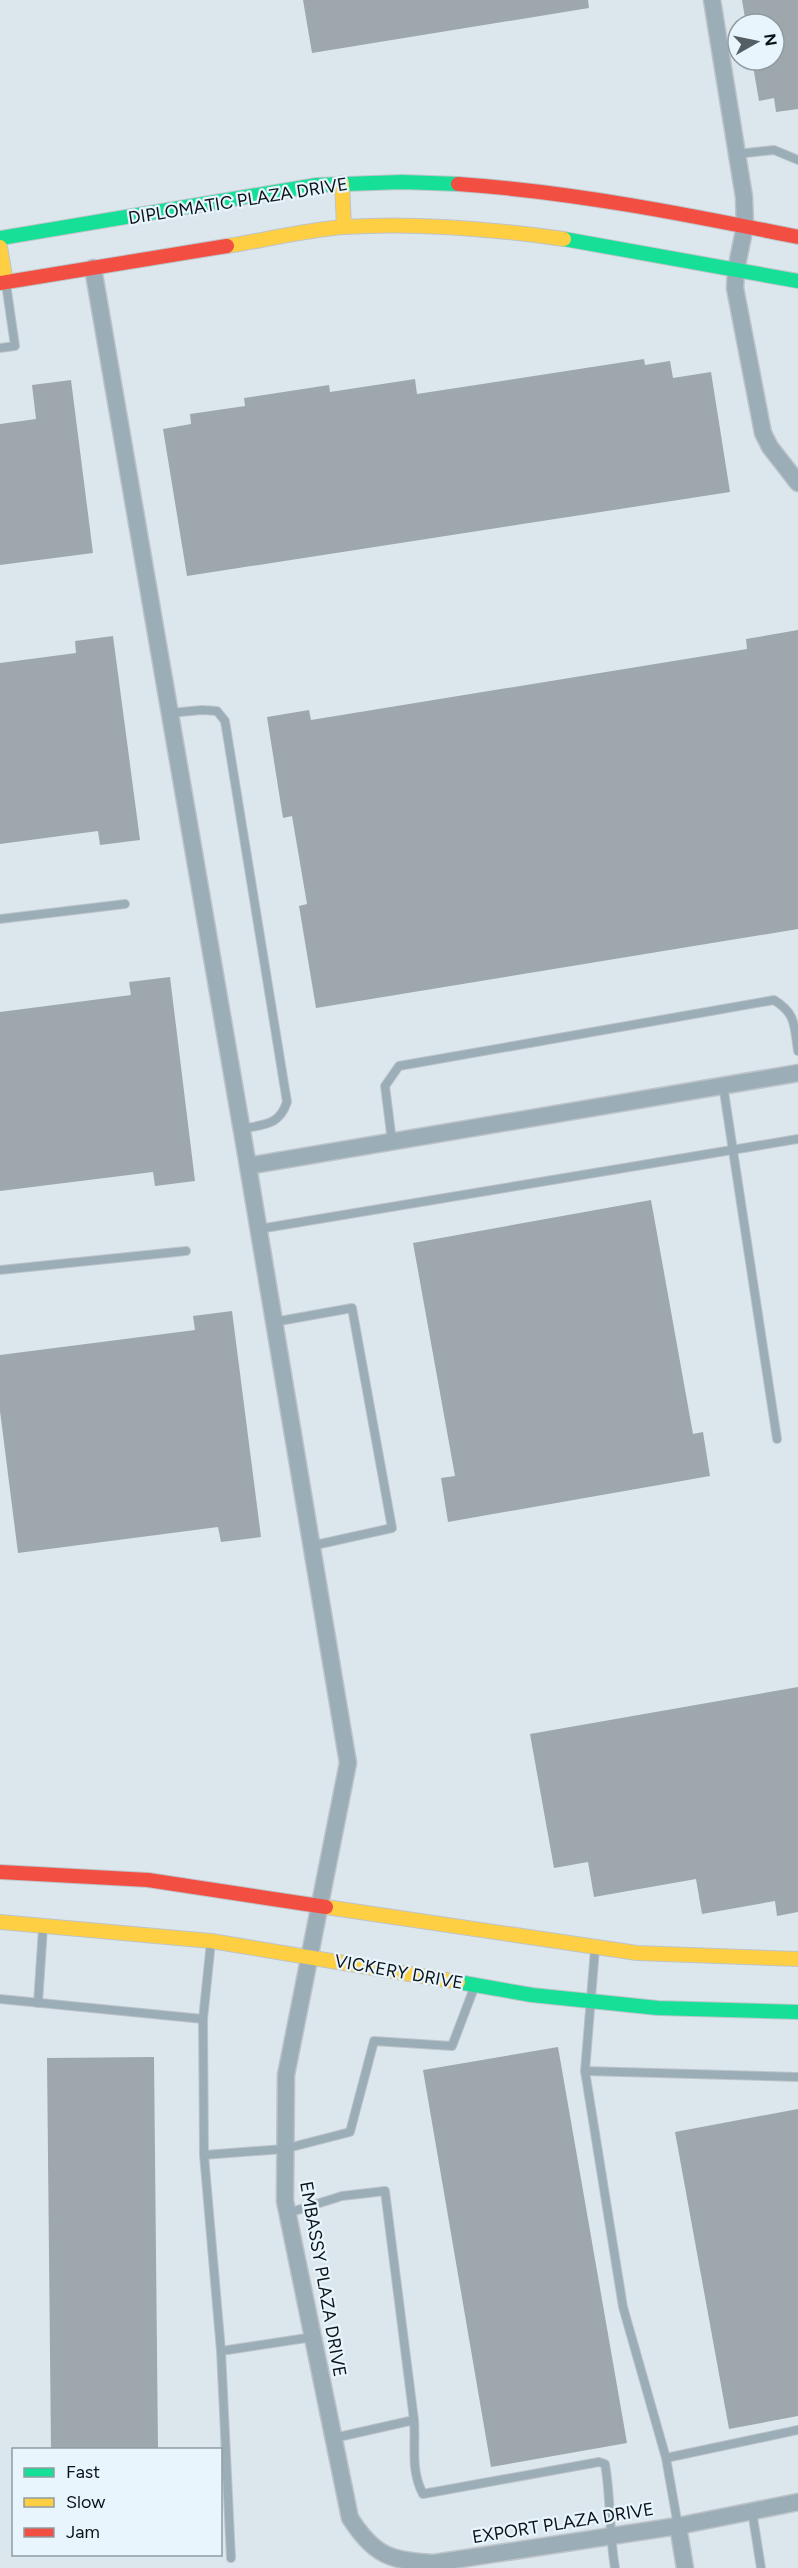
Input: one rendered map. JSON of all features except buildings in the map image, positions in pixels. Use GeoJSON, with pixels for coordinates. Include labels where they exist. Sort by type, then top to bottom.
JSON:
{"type":"FeatureCollection","features":[{"type":"Feature","properties":{"kind":"street"},"geometry":{"type":"LineString","coordinates":[[712,0],[744,197],[745,226],[736,270],[735,288],[763,433],[770,447],[798,483]]}},
{"type":"Feature","properties":{"kind":"street"},"geometry":{"type":"LineString","coordinates":[[342,183],[344,227]]}},
{"type":"Feature","properties":{"kind":"street","name":"DIPLOMATIC PLAZA DRIVE"},"geometry":{"type":"LineString","coordinates":[[0,238],[342,183],[459,183],[557,193],[798,237]]}},
{"type":"Feature","properties":{"kind":"street"},"geometry":{"type":"LineString","coordinates":[[0,247],[3,283],[344,227],[439,227],[520,233],[607,245],[798,281]]}},
{"type":"Feature","properties":{"kind":"street"},"geometry":{"type":"LineString","coordinates":[[93,268],[242,1129],[311,1546]]}},
{"type":"Feature","properties":{"kind":"street"},"geometry":{"type":"LineString","coordinates":[[248,1166],[798,1073]]}},
{"type":"Feature","properties":{"kind":"street","name":"EMBASSY PLAZA DRIVE"},"geometry":{"type":"LineString","coordinates":[[311,1546],[348,1763],[286,2075],[285,2201],[350,2518]]}},
{"type":"Feature","properties":{"kind":"street"},"geometry":{"type":"LineString","coordinates":[[0,1872],[148,1880],[237,1891],[320,1906],[637,1953],[798,1959]]}},
{"type":"Feature","properties":{"kind":"street","name":"VICKERY DRIVE"},"geometry":{"type":"LineString","coordinates":[[0,1922],[44,1924],[211,1941],[532,1995],[658,2008],[798,2012]]}},
{"type":"Feature","properties":{"kind":"street","name":"EXPORT PLAZA DRIVE"},"geometry":{"type":"LineString","coordinates":[[350,2518],[363,2539],[400,2564],[434,2563],[678,2526],[798,2502]]}},
{"type":"Feature","properties":{"kind":"street"},"geometry":{"type":"LineString","coordinates":[[678,2526],[685,2568]]}},
{"type":"Feature","properties":{"kind":"lane"},"geometry":{"type":"LineString","coordinates":[[737,154],[774,150],[798,160]]}},
{"type":"Feature","properties":{"kind":"lane"},"geometry":{"type":"LineString","coordinates":[[0,348],[15,346],[3,283]]}},
{"type":"Feature","properties":{"kind":"lane"},"geometry":{"type":"LineString","coordinates":[[170,713],[217,711],[225,722],[287,1102],[283,1114],[272,1122],[242,1129]]}},
{"type":"Feature","properties":{"kind":"lane"},"geometry":{"type":"LineString","coordinates":[[0,919],[125,904]]}},
{"type":"Feature","properties":{"kind":"lane"},"geometry":{"type":"LineString","coordinates":[[392,1141],[385,1086],[399,1066],[774,1000],[787,1008],[792,1016],[798,1051]]}},
{"type":"Feature","properties":{"kind":"lane"},"geometry":{"type":"LineString","coordinates":[[723,1085],[777,1439]]}},
{"type":"Feature","properties":{"kind":"lane"},"geometry":{"type":"LineString","coordinates":[[259,1229],[798,1139]]}},
{"type":"Feature","properties":{"kind":"lane"},"geometry":{"type":"LineString","coordinates":[[0,1270],[186,1251]]}},
{"type":"Feature","properties":{"kind":"lane"},"geometry":{"type":"LineString","coordinates":[[274,1322],[352,1308],[392,1528],[311,1546]]}},
{"type":"Feature","properties":{"kind":"lane"},"geometry":{"type":"LineString","coordinates":[[38,2003],[44,1924]]}},
{"type":"Feature","properties":{"kind":"lane"},"geometry":{"type":"LineString","coordinates":[[211,1941],[202,2019],[204,2155],[221,2351],[231,2558]]}},
{"type":"Feature","properties":{"kind":"lane"},"geometry":{"type":"LineString","coordinates":[[595,1947],[585,2071],[623,2307],[666,2458],[678,2526]]}},
{"type":"Feature","properties":{"kind":"lane"},"geometry":{"type":"LineString","coordinates":[[204,2155],[284,2149],[350,2133],[374,2041],[452,2046],[475,1985]]}},
{"type":"Feature","properties":{"kind":"lane"},"geometry":{"type":"LineString","coordinates":[[0,1999],[202,2019]]}},
{"type":"Feature","properties":{"kind":"lane"},"geometry":{"type":"LineString","coordinates":[[585,2071],[798,2077]]}},
{"type":"Feature","properties":{"kind":"lane"},"geometry":{"type":"LineString","coordinates":[[288,2213],[342,2196],[385,2191],[414,2420],[416,2441],[413,2459],[417,2483],[423,2494],[599,2462],[605,2464],[610,2490],[610,2536],[615,2568]]}},
{"type":"Feature","properties":{"kind":"lane"},"geometry":{"type":"LineString","coordinates":[[221,2351],[313,2337]]}},
{"type":"Feature","properties":{"kind":"lane"},"geometry":{"type":"LineString","coordinates":[[334,2438],[414,2420]]}},
{"type":"Feature","properties":{"kind":"lane"},"geometry":{"type":"LineString","coordinates":[[666,2458],[798,2430]]}},
{"type":"Feature","properties":{"kind":"lane"},"geometry":{"type":"LineString","coordinates":[[752,2511],[761,2568]]}},
{"type":"Feature","properties":{"kind":"traffic: fast"},"geometry":{"type":"LineString","coordinates":[[0,238],[317,185],[402,182],[458,184]]}},
{"type":"Feature","properties":{"kind":"traffic: fast"},"geometry":{"type":"LineString","coordinates":[[564,239],[798,281]]}},
{"type":"Feature","properties":{"kind":"traffic: fast"},"geometry":{"type":"LineString","coordinates":[[458,1982],[532,1995],[658,2008],[798,2012]]}},
{"type":"Feature","properties":{"kind":"traffic: slow"},"geometry":{"type":"LineString","coordinates":[[342,183],[344,227]]}},
{"type":"Feature","properties":{"kind":"traffic: slow"},"geometry":{"type":"LineString","coordinates":[[227,246],[315,230],[399,225],[454,227],[564,239]]}},
{"type":"Feature","properties":{"kind":"traffic: slow"},"geometry":{"type":"LineString","coordinates":[[0,247],[6,282]]}},
{"type":"Feature","properties":{"kind":"traffic: slow"},"geometry":{"type":"LineString","coordinates":[[326,1907],[637,1953],[798,1959]]}},
{"type":"Feature","properties":{"kind":"traffic: slow"},"geometry":{"type":"LineString","coordinates":[[0,1922],[211,1941],[458,1982]]}},
{"type":"Feature","properties":{"kind":"traffic: jam"},"geometry":{"type":"LineString","coordinates":[[458,184],[586,198],[798,237]]}},
{"type":"Feature","properties":{"kind":"traffic: jam"},"geometry":{"type":"LineString","coordinates":[[0,283],[227,246]]}},
{"type":"Feature","properties":{"kind":"traffic: jam"},"geometry":{"type":"LineString","coordinates":[[0,1872],[148,1880],[326,1907]]}}]}
